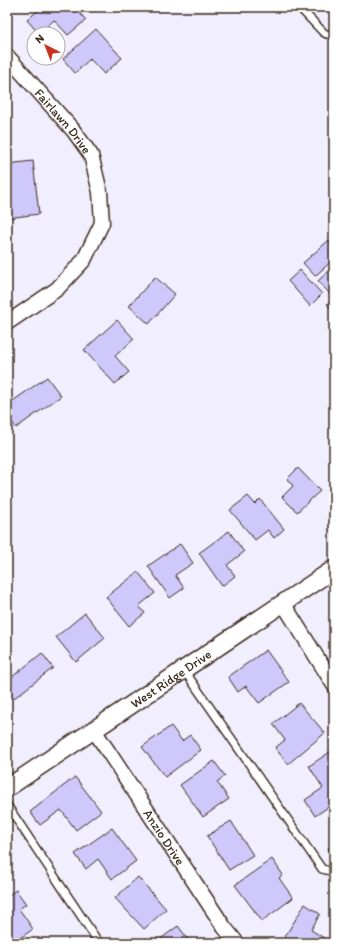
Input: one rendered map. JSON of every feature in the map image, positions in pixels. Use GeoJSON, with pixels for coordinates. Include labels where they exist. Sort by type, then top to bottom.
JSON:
{"type":"FeatureCollection","features":[{"type":"Feature","properties":{"kind":"street","name":"Fairlawn Drive"},"geometry":{"type":"LineString","coordinates":[[7,56],[74,130],[91,155],[100,192],[102,223],[84,260],[57,290],[7,324]]}},
{"type":"Feature","properties":{"kind":"street","name":"West Ridge Drive"},"geometry":{"type":"LineString","coordinates":[[7,788],[334,569]]}},
{"type":"Feature","properties":{"kind":"street"},"geometry":{"type":"LineString","coordinates":[[283,603],[334,684]]}},
{"type":"Feature","properties":{"kind":"street","name":"Anzio Drive"},"geometry":{"type":"LineString","coordinates":[[94,730],[224,927],[237,943]]}},
{"type":"Feature","properties":{"kind":"lane"},"geometry":{"type":"LineString","coordinates":[[300,7],[323,32],[328,35],[334,32]]}},
{"type":"Feature","properties":{"kind":"lane"},"geometry":{"type":"LineString","coordinates":[[184,670],[322,869],[334,872]]}},
{"type":"Feature","properties":{"kind":"lane"},"geometry":{"type":"LineString","coordinates":[[7,805],[99,943]]}},
{"type":"Feature","properties":{"kind":"building"},"geometry":{"type":"Polygon","coordinates":[[[42,7],[74,7],[86,20],[68,35],[66,33],[66,26],[60,26],[54,20],[48,26],[32,26],[27,20],[42,7]]]}},
{"type":"Feature","properties":{"kind":"building"},"geometry":{"type":"Polygon","coordinates":[[[96,29],[122,58],[104,74],[90,59],[75,73],[66,62],[66,56],[96,29]]]}},
{"type":"Feature","properties":{"kind":"building"},"geometry":{"type":"Polygon","coordinates":[[[33,161],[39,214],[7,218],[7,164],[33,161]]]}},
{"type":"Feature","properties":{"kind":"building"},"geometry":{"type":"Polygon","coordinates":[[[328,241],[334,248],[334,259],[315,276],[303,263],[328,241]]]}},
{"type":"Feature","properties":{"kind":"building"},"geometry":{"type":"Polygon","coordinates":[[[334,266],[334,290],[330,294],[318,281],[334,266]]]}},
{"type":"Feature","properties":{"kind":"building"},"geometry":{"type":"Polygon","coordinates":[[[300,270],[322,294],[310,306],[288,281],[300,270]]]}},
{"type":"Feature","properties":{"kind":"building"},"geometry":{"type":"Polygon","coordinates":[[[155,277],[175,294],[149,324],[129,306],[155,277]]]}},
{"type":"Feature","properties":{"kind":"building"},"geometry":{"type":"Polygon","coordinates":[[[334,298],[334,312],[327,304],[334,298]]]}},
{"type":"Feature","properties":{"kind":"building"},"geometry":{"type":"Polygon","coordinates":[[[117,320],[134,339],[115,356],[129,372],[115,384],[84,350],[117,320]]]}},
{"type":"Feature","properties":{"kind":"building"},"geometry":{"type":"Polygon","coordinates":[[[47,377],[61,396],[16,428],[7,415],[7,405],[47,377]]]}},
{"type":"Feature","properties":{"kind":"building"},"geometry":{"type":"Polygon","coordinates":[[[298,468],[320,491],[297,512],[282,497],[293,486],[287,479],[298,468]]]}},
{"type":"Feature","properties":{"kind":"building"},"geometry":{"type":"Polygon","coordinates":[[[248,496],[255,504],[260,499],[284,529],[274,538],[268,530],[255,540],[230,510],[248,496]]]}},
{"type":"Feature","properties":{"kind":"building"},"geometry":{"type":"Polygon","coordinates":[[[229,531],[244,552],[227,565],[235,576],[222,586],[199,553],[229,531]]]}},
{"type":"Feature","properties":{"kind":"building"},"geometry":{"type":"Polygon","coordinates":[[[180,544],[193,563],[175,575],[184,588],[170,598],[148,566],[180,544]]]}},
{"type":"Feature","properties":{"kind":"building"},"geometry":{"type":"Polygon","coordinates":[[[138,572],[155,593],[139,606],[145,613],[129,626],[106,597],[138,572]]]}},
{"type":"Feature","properties":{"kind":"building"},"geometry":{"type":"Polygon","coordinates":[[[85,613],[105,638],[76,662],[56,637],[85,613]]]}},
{"type":"Feature","properties":{"kind":"building"},"geometry":{"type":"Polygon","coordinates":[[[266,650],[289,682],[259,703],[246,686],[238,692],[228,677],[266,650]]]}},
{"type":"Feature","properties":{"kind":"building"},"geometry":{"type":"Polygon","coordinates":[[[42,653],[53,668],[13,699],[7,692],[7,681],[42,653]]]}},
{"type":"Feature","properties":{"kind":"building"},"geometry":{"type":"Polygon","coordinates":[[[299,703],[325,733],[288,764],[275,748],[285,740],[273,724],[299,703]]]}},
{"type":"Feature","properties":{"kind":"building"},"geometry":{"type":"Polygon","coordinates":[[[171,726],[182,741],[190,735],[201,750],[165,777],[142,747],[171,726]]]}},
{"type":"Feature","properties":{"kind":"building"},"geometry":{"type":"Polygon","coordinates":[[[333,750],[334,803],[315,816],[305,800],[323,788],[309,766],[333,750]]]}},
{"type":"Feature","properties":{"kind":"building"},"geometry":{"type":"Polygon","coordinates":[[[214,761],[225,776],[217,782],[229,799],[203,817],[180,785],[214,761]]]}},
{"type":"Feature","properties":{"kind":"building"},"geometry":{"type":"Polygon","coordinates":[[[75,777],[101,811],[76,830],[61,810],[40,825],[30,812],[75,777]]]}},
{"type":"Feature","properties":{"kind":"building"},"geometry":{"type":"Polygon","coordinates":[[[231,821],[253,855],[229,870],[207,836],[231,821]]]}},
{"type":"Feature","properties":{"kind":"building"},"geometry":{"type":"Polygon","coordinates":[[[112,828],[136,861],[112,879],[98,859],[86,869],[75,854],[112,828]]]}},
{"type":"Feature","properties":{"kind":"building"},"geometry":{"type":"Polygon","coordinates":[[[334,845],[334,860],[328,848],[334,845]]]}},
{"type":"Feature","properties":{"kind":"building"},"geometry":{"type":"Polygon","coordinates":[[[272,859],[283,875],[279,878],[293,898],[262,921],[235,885],[272,859]]]}},
{"type":"Feature","properties":{"kind":"building"},"geometry":{"type":"Polygon","coordinates":[[[138,877],[166,909],[144,929],[115,898],[138,877]]]}},
{"type":"Feature","properties":{"kind":"building"},"geometry":{"type":"Polygon","coordinates":[[[16,890],[26,904],[19,909],[33,929],[13,943],[9,943],[7,940],[7,896],[16,890]]]}},
{"type":"Feature","properties":{"kind":"building"},"geometry":{"type":"Polygon","coordinates":[[[305,904],[320,914],[311,930],[332,943],[281,943],[305,904]]]}},
{"type":"Feature","properties":{"kind":"building"},"geometry":{"type":"Polygon","coordinates":[[[178,926],[191,943],[155,943],[178,926]]]}}]}
